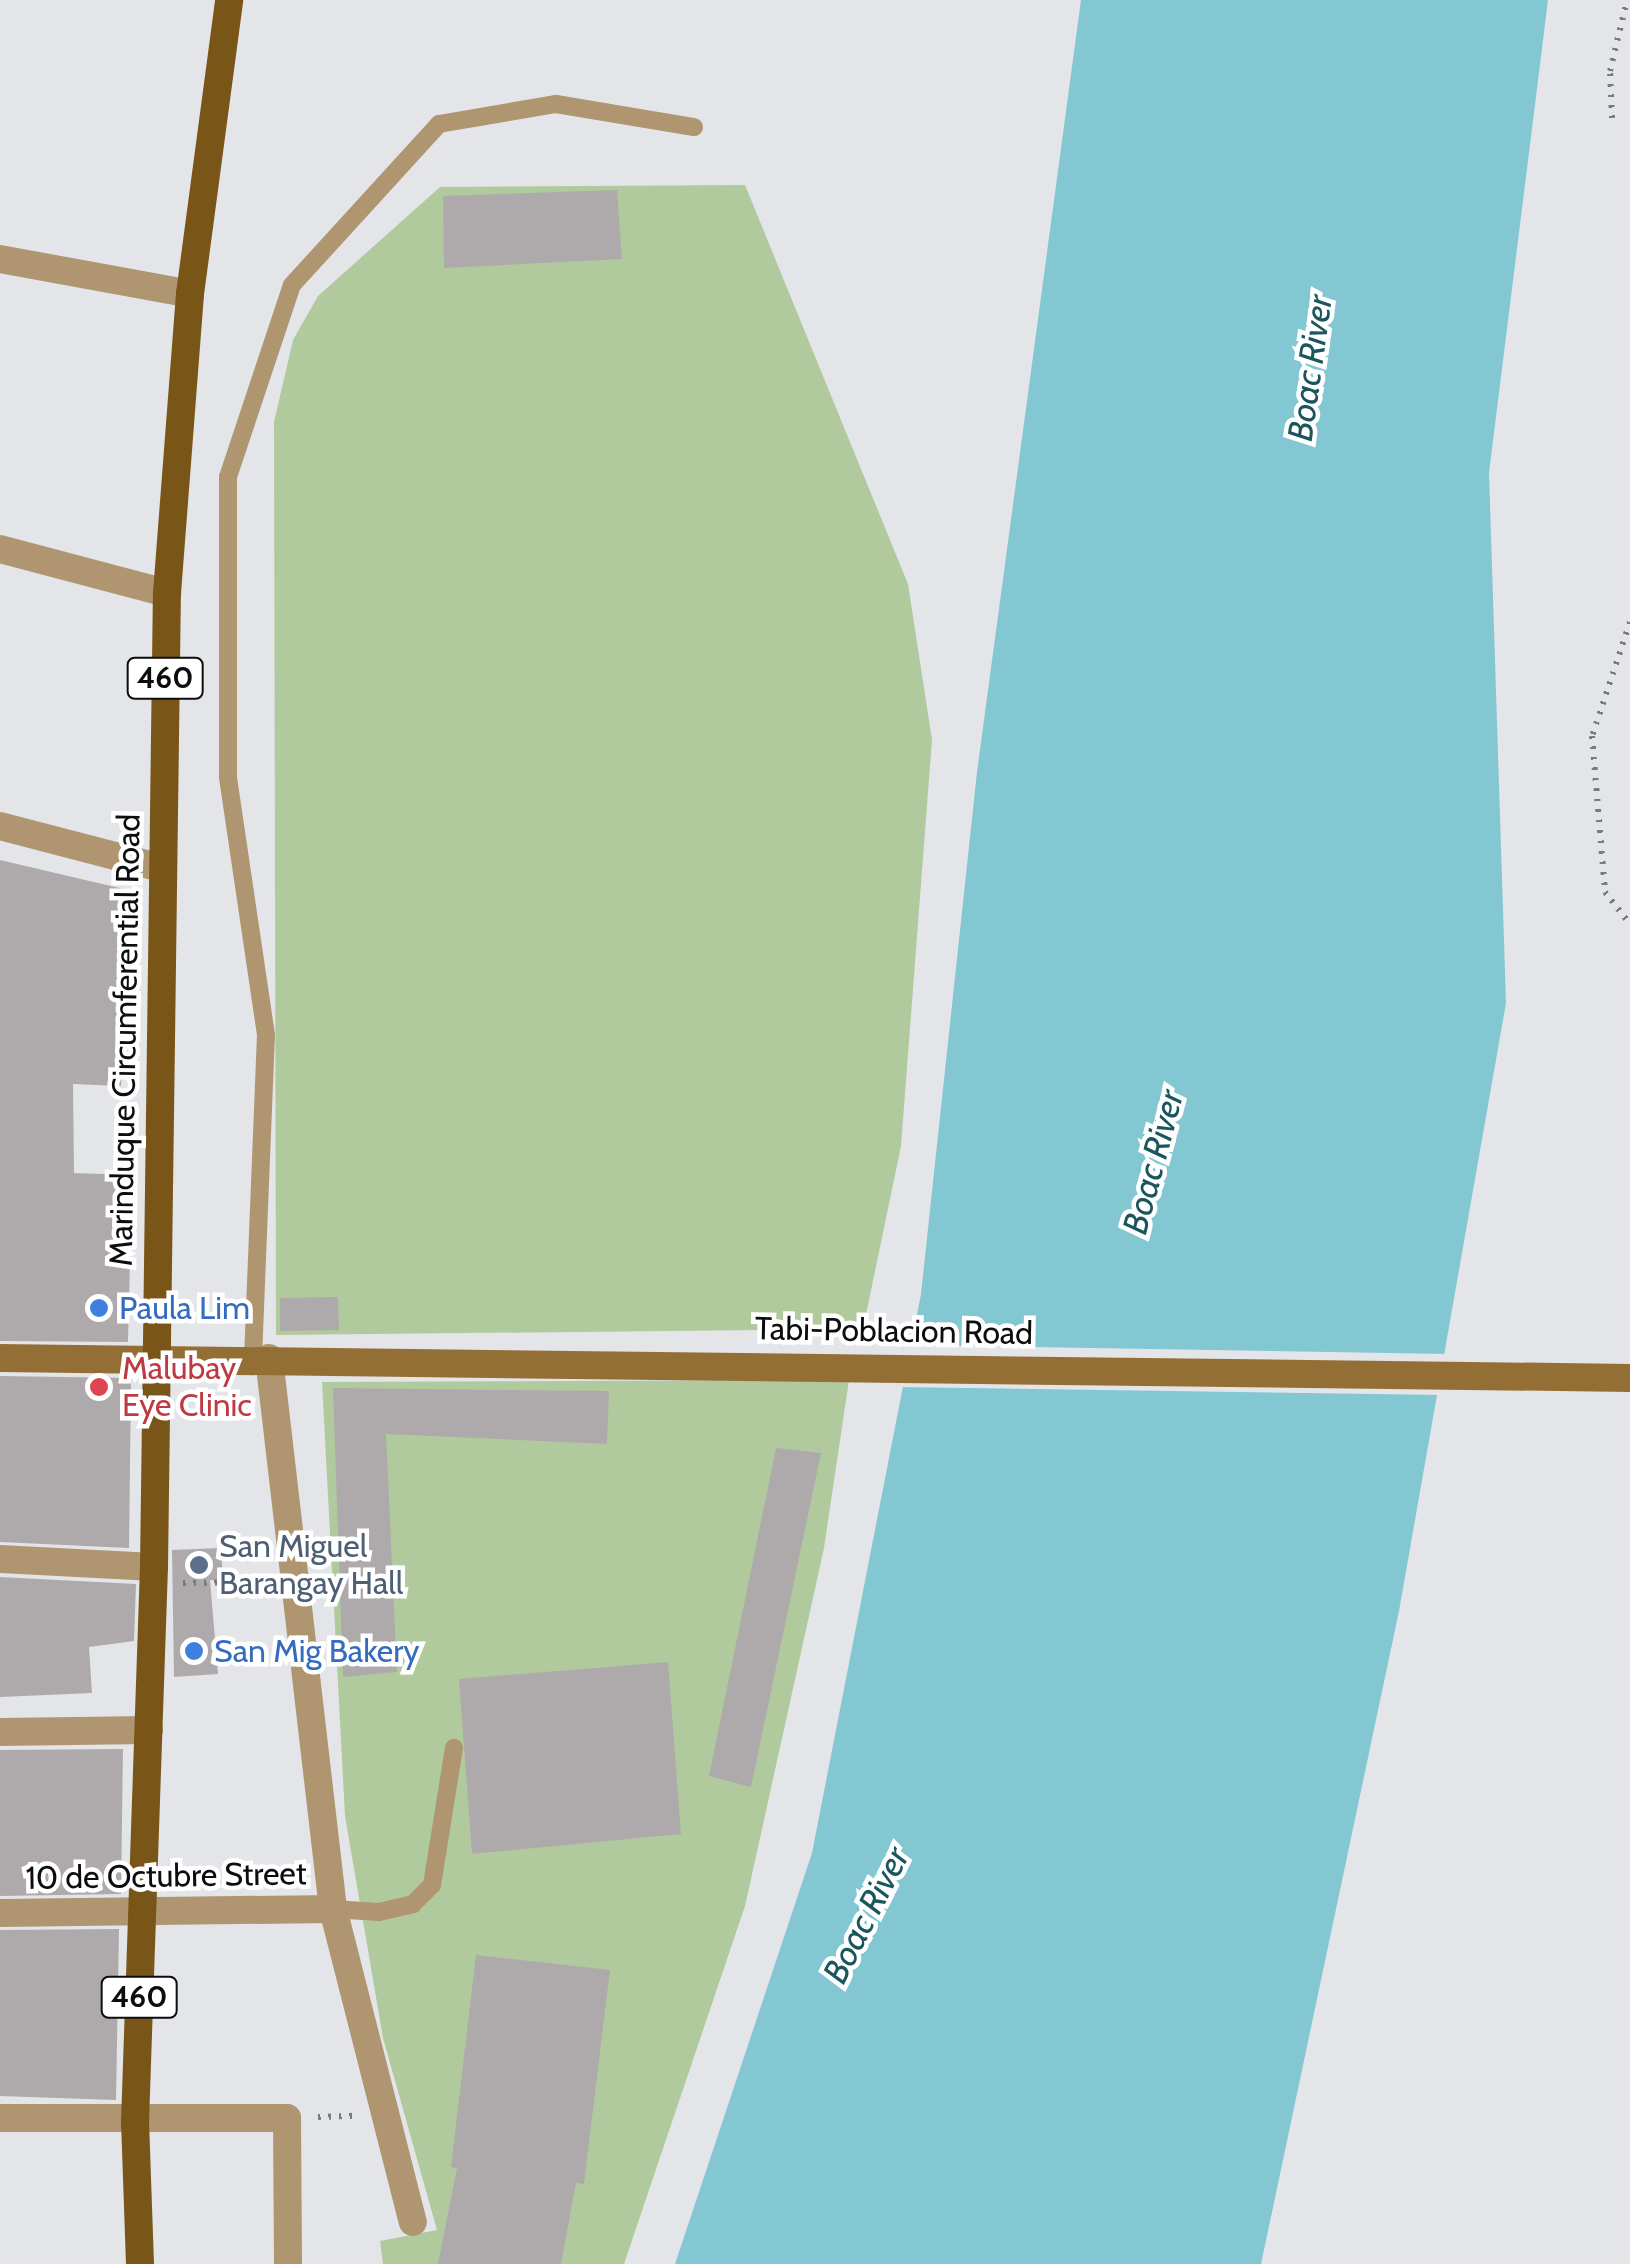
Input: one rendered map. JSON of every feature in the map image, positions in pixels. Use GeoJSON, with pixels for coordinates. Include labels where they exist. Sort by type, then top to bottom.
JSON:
{"type":"FeatureCollection","features":[{"type":"Feature","properties":{"kind":"main road","name":"Marinduque Circumferential Road"},"geometry":{"type":"LineString","coordinates":[[140,2264],[135,2122],[150,1730],[161,1575],[156,1358],[167,593],[190,294],[229,0]]}},
{"type":"Feature","properties":{"kind":"main road","name":"Tabi-Poblacion Road"},"geometry":{"type":"LineString","coordinates":[[0,1358],[876,1365],[1630,1378]]}},
{"type":"Feature","properties":{"kind":"street"},"geometry":{"type":"LineString","coordinates":[[0,259],[190,294]]}},
{"type":"Feature","properties":{"kind":"street"},"geometry":{"type":"LineString","coordinates":[[0,548],[167,593]]}},
{"type":"Feature","properties":{"kind":"street"},"geometry":{"type":"LineString","coordinates":[[0,826],[162,868]]}},
{"type":"Feature","properties":{"kind":"street"},"geometry":{"type":"LineString","coordinates":[[261,1358],[296,1582],[333,1909],[413,2222]]}},
{"type":"Feature","properties":{"kind":"street"},"geometry":{"type":"LineString","coordinates":[[0,1559],[161,1575]]}},
{"type":"Feature","properties":{"kind":"street"},"geometry":{"type":"LineString","coordinates":[[0,1732],[150,1730]]}},
{"type":"Feature","properties":{"kind":"street","name":"10 de Octubre Street"},"geometry":{"type":"LineString","coordinates":[[0,1912],[143,1914],[333,1909]]}},
{"type":"Feature","properties":{"kind":"street"},"geometry":{"type":"LineString","coordinates":[[0,2118],[135,2122],[287,2118],[288,2264]]}},
{"type":"Feature","properties":{"kind":"lane"},"geometry":{"type":"LineString","coordinates":[[261,1358],[266,1035],[228,778],[228,478],[292,285],[438,124],[556,104],[694,127]]}},
{"type":"Feature","properties":{"kind":"lane"},"geometry":{"type":"LineString","coordinates":[[333,1909],[379,1912],[413,1904],[432,1886],[454,1748]]}},
{"type":"Feature","properties":{"kind":"path"},"geometry":{"type":"LineString","coordinates":[[1612,118],[1610,71],[1628,0]]}},
{"type":"Feature","properties":{"kind":"path"},"geometry":{"type":"LineString","coordinates":[[1630,622],[1592,736],[1606,892],[1630,924]]}},
{"type":"Feature","properties":{"kind":"path"},"geometry":{"type":"LineString","coordinates":[[161,1575],[296,1582]]}},
{"type":"Feature","properties":{"kind":"path"},"geometry":{"type":"LineString","coordinates":[[287,2118],[386,2115]]}},
{"type":"Feature","properties":{"kind":"green space"},"geometry":{"type":"Polygon","coordinates":[[[745,185],[908,584],[932,740],[901,1146],[863,1329],[276,1335],[274,422],[293,340],[318,296],[440,187],[745,185]]]}},
{"type":"Feature","properties":{"kind":"green space"},"geometry":{"type":"Polygon","coordinates":[[[849,1380],[824,1548],[745,1906],[624,2264],[383,2264],[380,2241],[437,2230],[383,2038],[345,1816],[322,1382],[849,1380]]]}},
{"type":"Feature","properties":{"kind":"water","name":"Boac River"},"geometry":{"type":"Polygon","coordinates":[[[1081,0],[1548,0],[1489,473],[1506,1003],[1399,1611],[1261,2264],[675,2264],[812,1853],[921,1294],[977,772],[1081,0]]]}},
{"type":"Feature","properties":{"kind":"pier"},"geometry":{"type":"Polygon","coordinates":[[[906,1345],[1449,1354],[1442,1395],[898,1387],[906,1345]]]}},
{"type":"Feature","properties":{"kind":"building"},"geometry":{"type":"Polygon","coordinates":[[[617,190],[622,259],[444,268],[443,196],[617,190]]]}},
{"type":"Feature","properties":{"kind":"building"},"geometry":{"type":"Polygon","coordinates":[[[0,860],[128,890],[121,1086],[73,1084],[74,1173],[132,1175],[128,1342],[0,1341],[0,860]]]}},
{"type":"Feature","properties":{"kind":"building"},"geometry":{"type":"Polygon","coordinates":[[[338,1297],[339,1330],[280,1331],[280,1298],[338,1297]]]}},
{"type":"Feature","properties":{"kind":"building"},"geometry":{"type":"Polygon","coordinates":[[[0,1376],[131,1378],[129,1548],[0,1542],[0,1376]]]}},
{"type":"Feature","properties":{"kind":"building"},"geometry":{"type":"Polygon","coordinates":[[[333,1388],[609,1391],[607,1444],[386,1434],[397,1672],[343,1677],[333,1388]]]}},
{"type":"Feature","properties":{"kind":"building"},"geometry":{"type":"Polygon","coordinates":[[[776,1448],[821,1453],[751,1787],[709,1776],[776,1448]]]}},
{"type":"Feature","properties":{"kind":"building"},"geometry":{"type":"Polygon","coordinates":[[[221,1548],[223,1580],[210,1580],[218,1674],[174,1677],[172,1550],[221,1548]]]}},
{"type":"Feature","properties":{"kind":"building"},"geometry":{"type":"Polygon","coordinates":[[[0,1577],[136,1584],[134,1641],[89,1647],[92,1693],[0,1697],[0,1577]]]}},
{"type":"Feature","properties":{"kind":"building"},"geometry":{"type":"Polygon","coordinates":[[[668,1662],[681,1834],[472,1854],[459,1679],[668,1662]]]}},
{"type":"Feature","properties":{"kind":"building"},"geometry":{"type":"Polygon","coordinates":[[[123,1749],[121,1894],[0,1896],[0,1750],[123,1749]]]}},
{"type":"Feature","properties":{"kind":"building"},"geometry":{"type":"Polygon","coordinates":[[[119,1929],[116,2100],[0,2096],[0,1930],[119,1929]]]}},
{"type":"Feature","properties":{"kind":"building"},"geometry":{"type":"Polygon","coordinates":[[[476,1955],[610,1970],[584,2184],[576,2183],[561,2264],[438,2264],[457,2168],[451,2167],[476,1955]]]}},
{"type":"Feature","properties":{"kind":"place","name":"Paula Lim"},"geometry":{"type":"Point","coordinates":[99,1308]}},
{"type":"Feature","properties":{"kind":"place","name":"Malubay Eye Clinic"},"geometry":{"type":"Point","coordinates":[99,1387]}},
{"type":"Feature","properties":{"kind":"place","name":"San Miguel Barangay Hall"},"geometry":{"type":"Point","coordinates":[199,1565]}},
{"type":"Feature","properties":{"kind":"place","name":"San Mig Bakery"},"geometry":{"type":"Point","coordinates":[194,1651]}}]}
